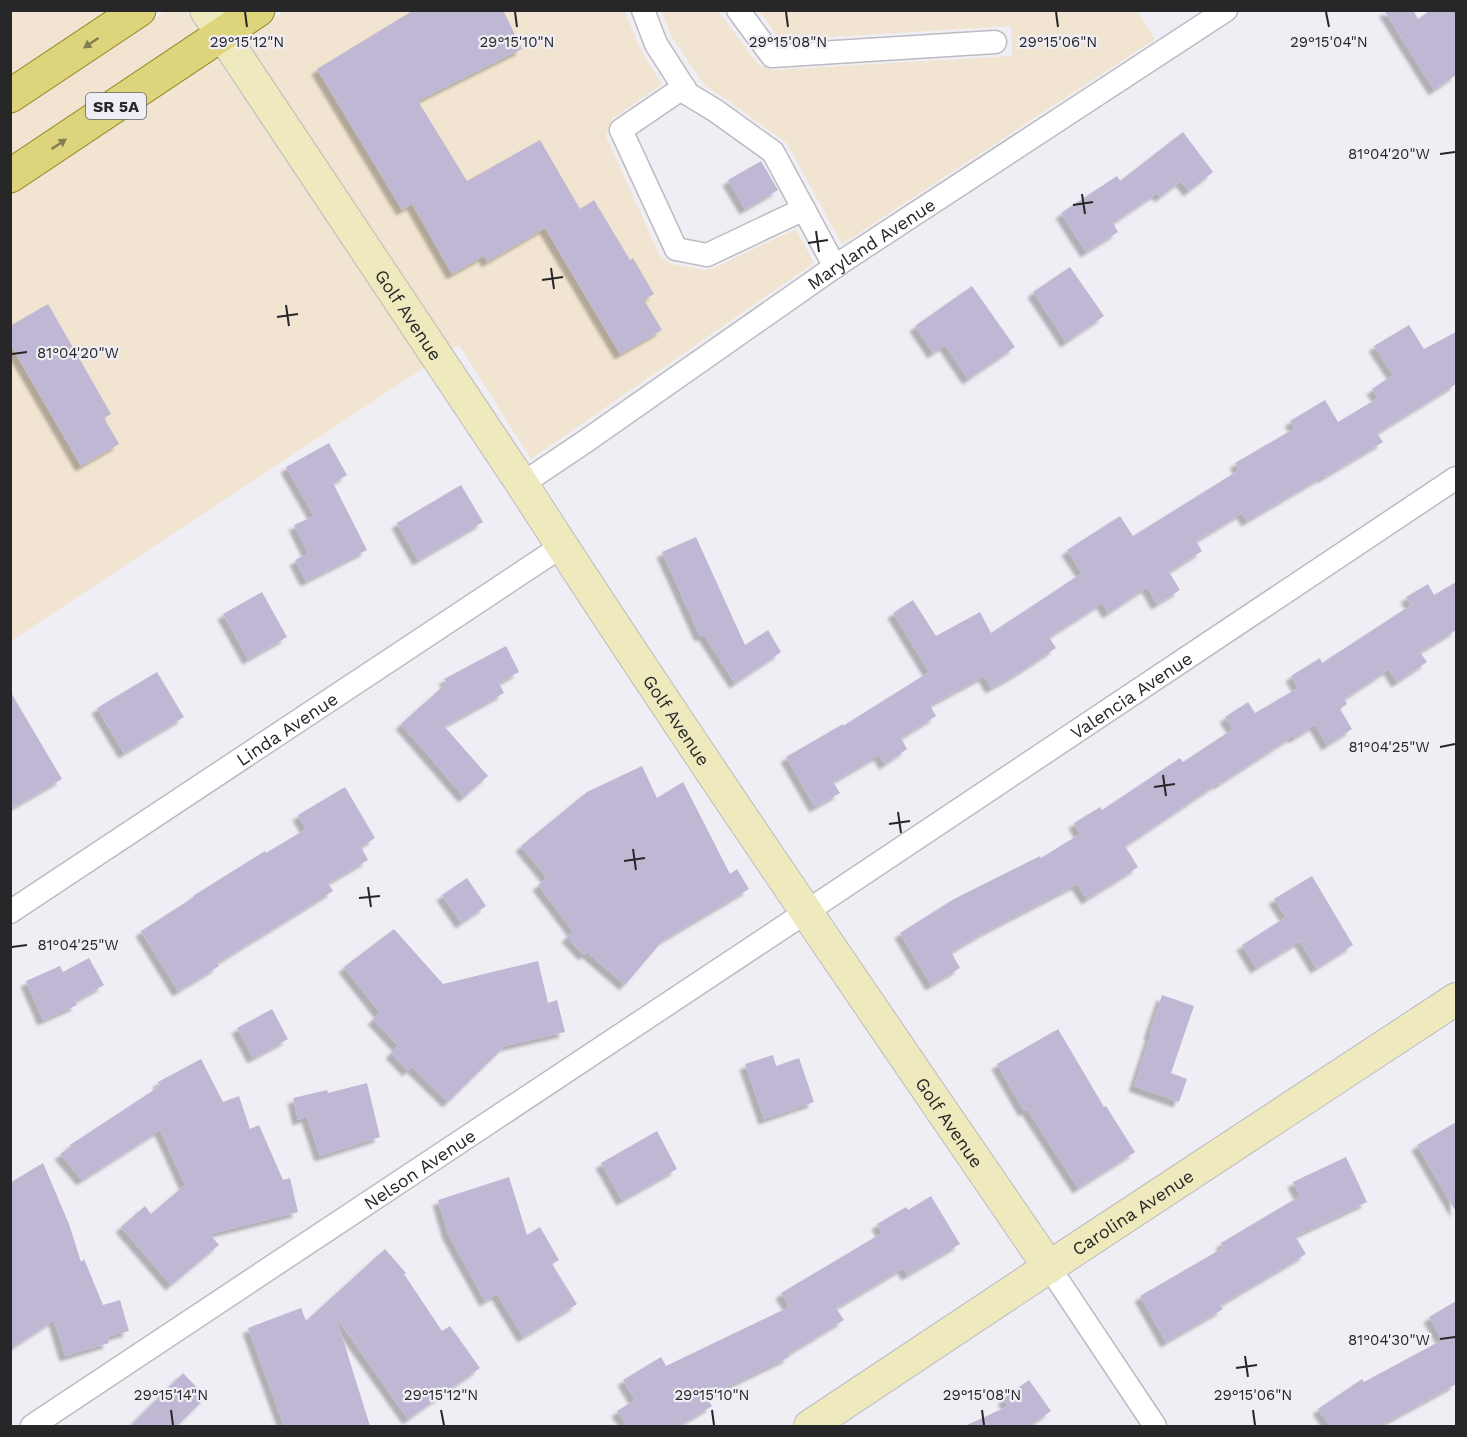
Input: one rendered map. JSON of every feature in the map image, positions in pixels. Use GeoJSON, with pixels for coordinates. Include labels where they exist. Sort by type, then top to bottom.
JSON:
{"type":"FeatureCollection","features":[{"type":"Feature","properties":{"kind":"main road"},"geometry":{"type":"LineString","coordinates":[[10,96],[139,10]]}},
{"type":"Feature","properties":{"kind":"main road","name":"SR 5A"},"geometry":{"type":"LineString","coordinates":[[10,176],[214,23],[258,10]]}},
{"type":"Feature","properties":{"kind":"street"},"geometry":{"type":"LineString","coordinates":[[643,10],[656,44],[688,94],[773,152],[835,267]]}},
{"type":"Feature","properties":{"kind":"street"},"geometry":{"type":"LineString","coordinates":[[738,10],[771,56],[995,42]]}},
{"type":"Feature","properties":{"kind":"street","name":"Maryland Avenue"},"geometry":{"type":"LineString","coordinates":[[522,484],[835,267],[1226,10]]}},
{"type":"Feature","properties":{"kind":"street","name":"Golf Avenue"},"geometry":{"type":"LineString","coordinates":[[214,23],[806,912],[1155,1426]]}},
{"type":"Feature","properties":{"kind":"street"},"geometry":{"type":"LineString","coordinates":[[684,87],[621,130],[676,249],[707,255],[804,209]]}},
{"type":"Feature","properties":{"kind":"street","name":"Valencia Avenue"},"geometry":{"type":"LineString","coordinates":[[806,912],[1456,478]]}},
{"type":"Feature","properties":{"kind":"street","name":"Linda Avenue"},"geometry":{"type":"LineString","coordinates":[[10,912],[562,546]]}},
{"type":"Feature","properties":{"kind":"street","name":"Nelson Avenue"},"geometry":{"type":"LineString","coordinates":[[32,1426],[806,912]]}},
{"type":"Feature","properties":{"kind":"street","name":"Carolina Avenue"},"geometry":{"type":"LineString","coordinates":[[810,1426],[1456,999]]}},
{"type":"Feature","properties":{"kind":"shaded area"},"geometry":{"type":"Polygon","coordinates":[[[11,11],[112,11],[11,78],[11,11]]]}},
{"type":"Feature","properties":{"kind":"shaded area"},"geometry":{"type":"Polygon","coordinates":[[[166,11],[186,11],[200,31],[11,158],[10,115],[166,11]]]}},
{"type":"Feature","properties":{"kind":"shaded area"},"geometry":{"type":"Polygon","coordinates":[[[285,11],[625,11],[640,49],[662,84],[612,119],[606,136],[660,256],[672,264],[703,270],[714,268],[796,229],[814,263],[531,459],[459,345],[452,349],[243,38],[285,11]]]}},
{"type":"Feature","properties":{"kind":"shaded area"},"geometry":{"type":"Polygon","coordinates":[[[661,11],[718,11],[758,64],[772,70],[1012,56],[1011,26],[781,40],[759,11],[1137,11],[1155,39],[842,244],[788,145],[704,85],[672,37],[661,11]]]}},
{"type":"Feature","properties":{"kind":"shaded area"},"geometry":{"type":"Polygon","coordinates":[[[216,57],[425,367],[11,641],[11,195],[216,57]]]}},
{"type":"Feature","properties":{"kind":"building"},"geometry":{"type":"Polygon","coordinates":[[[414,10],[503,10],[522,49],[418,101],[467,181],[540,140],[580,209],[594,200],[630,260],[633,258],[654,294],[644,300],[662,330],[620,354],[545,228],[487,262],[484,256],[452,274],[412,204],[402,210],[317,69],[414,10]]]}},
{"type":"Feature","properties":{"kind":"building"},"geometry":{"type":"Polygon","coordinates":[[[1384,10],[1413,10],[1418,19],[1431,10],[1456,10],[1456,75],[1434,90],[1384,10]]]}},
{"type":"Feature","properties":{"kind":"building"},"geometry":{"type":"Polygon","coordinates":[[[1183,132],[1213,172],[1189,191],[1181,181],[1160,197],[1157,193],[1113,223],[1118,232],[1086,252],[1061,213],[1117,176],[1120,181],[1183,132]]]}},
{"type":"Feature","properties":{"kind":"building"},"geometry":{"type":"Polygon","coordinates":[[[761,161],[778,190],[745,209],[728,180],[761,161]]]}},
{"type":"Feature","properties":{"kind":"building"},"geometry":{"type":"Polygon","coordinates":[[[1070,267],[1104,316],[1066,342],[1033,292],[1070,267]]]}},
{"type":"Feature","properties":{"kind":"building"},"geometry":{"type":"Polygon","coordinates":[[[972,286],[1015,347],[968,379],[945,345],[933,353],[915,326],[972,286]]]}},
{"type":"Feature","properties":{"kind":"building"},"geometry":{"type":"Polygon","coordinates":[[[48,304],[111,414],[104,418],[119,444],[81,466],[10,344],[10,326],[48,304]]]}},
{"type":"Feature","properties":{"kind":"building"},"geometry":{"type":"Polygon","coordinates":[[[1409,325],[1424,349],[1456,332],[1456,384],[1377,433],[1383,442],[1247,521],[1242,513],[1196,541],[1202,551],[1169,572],[1180,590],[1157,604],[1147,587],[1108,613],[1102,603],[1049,637],[1056,648],[1018,673],[991,688],[984,676],[930,705],[936,716],[901,738],[907,749],[885,764],[879,755],[833,782],[840,793],[815,807],[786,757],[843,724],[843,726],[929,672],[893,613],[913,600],[936,636],[980,612],[991,633],[1082,573],[1067,550],[1120,516],[1133,536],[1239,470],[1235,463],[1295,428],[1290,421],[1325,400],[1338,422],[1378,398],[1372,389],[1393,375],[1374,346],[1409,325]]]}},
{"type":"Feature","properties":{"kind":"building"},"geometry":{"type":"Polygon","coordinates":[[[329,443],[347,475],[333,483],[367,550],[306,581],[295,560],[308,553],[294,525],[314,516],[286,467],[329,443]]]}},
{"type":"Feature","properties":{"kind":"building"},"geometry":{"type":"Polygon","coordinates":[[[461,485],[483,522],[418,560],[397,523],[461,485]]]}},
{"type":"Feature","properties":{"kind":"building"},"geometry":{"type":"Polygon","coordinates":[[[696,537],[745,645],[768,630],[781,652],[735,683],[704,635],[700,636],[662,552],[696,537]]]}},
{"type":"Feature","properties":{"kind":"building"},"geometry":{"type":"Polygon","coordinates":[[[1456,582],[1456,630],[1420,652],[1427,662],[1397,682],[1389,669],[1344,699],[1347,704],[1340,709],[1352,729],[1327,745],[1315,725],[1294,738],[1293,736],[1125,846],[1138,867],[1087,899],[1077,884],[986,931],[951,952],[960,968],[931,985],[900,933],[954,899],[1040,856],[1041,858],[1080,834],[1074,823],[1100,807],[1102,810],[1180,758],[1183,762],[1233,729],[1225,717],[1248,702],[1255,713],[1298,688],[1291,676],[1320,658],[1322,663],[1411,605],[1406,597],[1428,584],[1434,595],[1456,582]]]}},
{"type":"Feature","properties":{"kind":"building"},"geometry":{"type":"Polygon","coordinates":[[[262,592],[287,637],[248,659],[223,614],[262,592]]]}},
{"type":"Feature","properties":{"kind":"building"},"geometry":{"type":"Polygon","coordinates":[[[506,646],[519,672],[499,683],[504,693],[444,726],[488,776],[464,797],[401,724],[447,683],[444,679],[506,646]]]}},
{"type":"Feature","properties":{"kind":"building"},"geometry":{"type":"Polygon","coordinates":[[[157,672],[184,717],[124,753],[97,708],[157,672]]]}},
{"type":"Feature","properties":{"kind":"building"},"geometry":{"type":"Polygon","coordinates":[[[10,691],[62,779],[10,809],[10,691]]]}},
{"type":"Feature","properties":{"kind":"building"},"geometry":{"type":"Polygon","coordinates":[[[642,766],[657,798],[683,782],[730,874],[737,869],[749,889],[663,940],[625,985],[587,952],[584,955],[567,937],[573,931],[538,885],[547,878],[521,846],[587,792],[642,766]]]}},
{"type":"Feature","properties":{"kind":"building"},"geometry":{"type":"Polygon","coordinates":[[[345,787],[375,838],[361,847],[368,860],[328,883],[333,891],[217,963],[219,966],[178,991],[141,931],[265,851],[266,853],[306,829],[298,815],[345,787]]]}},
{"type":"Feature","properties":{"kind":"building"},"geometry":{"type":"Polygon","coordinates":[[[1312,876],[1353,945],[1316,968],[1300,941],[1256,968],[1242,945],[1286,917],[1274,899],[1312,876]]]}},
{"type":"Feature","properties":{"kind":"building"},"geometry":{"type":"Polygon","coordinates":[[[467,878],[486,906],[461,923],[442,895],[467,878]]]}},
{"type":"Feature","properties":{"kind":"building"},"geometry":{"type":"Polygon","coordinates":[[[394,929],[443,984],[538,961],[548,1003],[557,1000],[565,1032],[505,1046],[448,1102],[412,1067],[408,1071],[391,1053],[398,1046],[373,1019],[380,1013],[344,967],[394,929]]]}},
{"type":"Feature","properties":{"kind":"building"},"geometry":{"type":"Polygon","coordinates":[[[89,958],[104,985],[75,1001],[77,1005],[43,1020],[26,981],[60,966],[63,972],[89,958]]]}},
{"type":"Feature","properties":{"kind":"building"},"geometry":{"type":"Polygon","coordinates":[[[1162,995],[1194,1006],[1171,1073],[1187,1079],[1179,1102],[1134,1086],[1162,995]]]}},
{"type":"Feature","properties":{"kind":"building"},"geometry":{"type":"Polygon","coordinates":[[[272,1009],[288,1039],[253,1058],[237,1028],[272,1009]]]}},
{"type":"Feature","properties":{"kind":"building"},"geometry":{"type":"Polygon","coordinates":[[[1058,1029],[1104,1107],[1106,1106],[1135,1152],[1078,1188],[1027,1109],[1024,1111],[997,1064],[1058,1029]]]}},
{"type":"Feature","properties":{"kind":"building"},"geometry":{"type":"Polygon","coordinates":[[[773,1055],[776,1066],[799,1058],[814,1102],[764,1119],[745,1064],[773,1055]]]}},
{"type":"Feature","properties":{"kind":"building"},"geometry":{"type":"Polygon","coordinates":[[[201,1059],[223,1102],[239,1096],[250,1129],[259,1125],[283,1180],[290,1178],[298,1212],[210,1234],[219,1245],[171,1285],[121,1227],[145,1206],[151,1214],[185,1185],[160,1130],[82,1180],[60,1154],[71,1147],[70,1145],[160,1086],[158,1082],[201,1059]]]}},
{"type":"Feature","properties":{"kind":"building"},"geometry":{"type":"Polygon","coordinates":[[[367,1083],[380,1137],[320,1156],[307,1117],[298,1120],[293,1098],[327,1090],[328,1093],[367,1083]]]}},
{"type":"Feature","properties":{"kind":"building"},"geometry":{"type":"Polygon","coordinates":[[[1456,1122],[1456,1212],[1417,1145],[1456,1122]]]}},
{"type":"Feature","properties":{"kind":"building"},"geometry":{"type":"Polygon","coordinates":[[[657,1131],[677,1169],[622,1200],[601,1163],[657,1131]]]}},
{"type":"Feature","properties":{"kind":"building"},"geometry":{"type":"Polygon","coordinates":[[[1346,1157],[1367,1202],[1295,1236],[1306,1254],[1220,1305],[1223,1309],[1166,1342],[1140,1296],[1223,1248],[1221,1243],[1300,1196],[1293,1182],[1346,1157]]]}},
{"type":"Feature","properties":{"kind":"building"},"geometry":{"type":"Polygon","coordinates":[[[43,1163],[69,1224],[81,1262],[84,1259],[103,1305],[120,1300],[129,1331],[107,1337],[109,1343],[65,1356],[54,1320],[10,1349],[10,1183],[43,1163]]]}},
{"type":"Feature","properties":{"kind":"building"},"geometry":{"type":"Polygon","coordinates":[[[509,1177],[527,1235],[540,1227],[559,1260],[552,1264],[577,1304],[523,1337],[497,1294],[485,1301],[448,1234],[438,1200],[509,1177]]]}},
{"type":"Feature","properties":{"kind":"building"},"geometry":{"type":"Polygon","coordinates":[[[931,1196],[960,1244],[907,1275],[903,1268],[836,1308],[844,1320],[788,1354],[789,1357],[706,1397],[712,1406],[678,1426],[627,1426],[617,1411],[635,1400],[623,1380],[661,1357],[666,1366],[789,1307],[781,1293],[882,1233],[877,1224],[906,1207],[908,1210],[931,1196]]]}},
{"type":"Feature","properties":{"kind":"building"},"geometry":{"type":"Polygon","coordinates":[[[385,1249],[406,1273],[404,1274],[442,1331],[450,1326],[480,1368],[408,1419],[336,1317],[370,1426],[284,1426],[248,1328],[301,1308],[306,1321],[385,1249]]]}},
{"type":"Feature","properties":{"kind":"building"},"geometry":{"type":"Polygon","coordinates":[[[1456,1301],[1456,1384],[1379,1426],[1330,1426],[1318,1409],[1362,1379],[1364,1382],[1442,1340],[1429,1317],[1456,1301]]]}},
{"type":"Feature","properties":{"kind":"building"},"geometry":{"type":"Polygon","coordinates":[[[183,1373],[206,1397],[177,1426],[130,1426],[183,1373]]]}},
{"type":"Feature","properties":{"kind":"building"},"geometry":{"type":"Polygon","coordinates":[[[1029,1380],[1051,1411],[1029,1426],[965,1426],[1008,1406],[1003,1399],[1029,1380]]]}}]}
